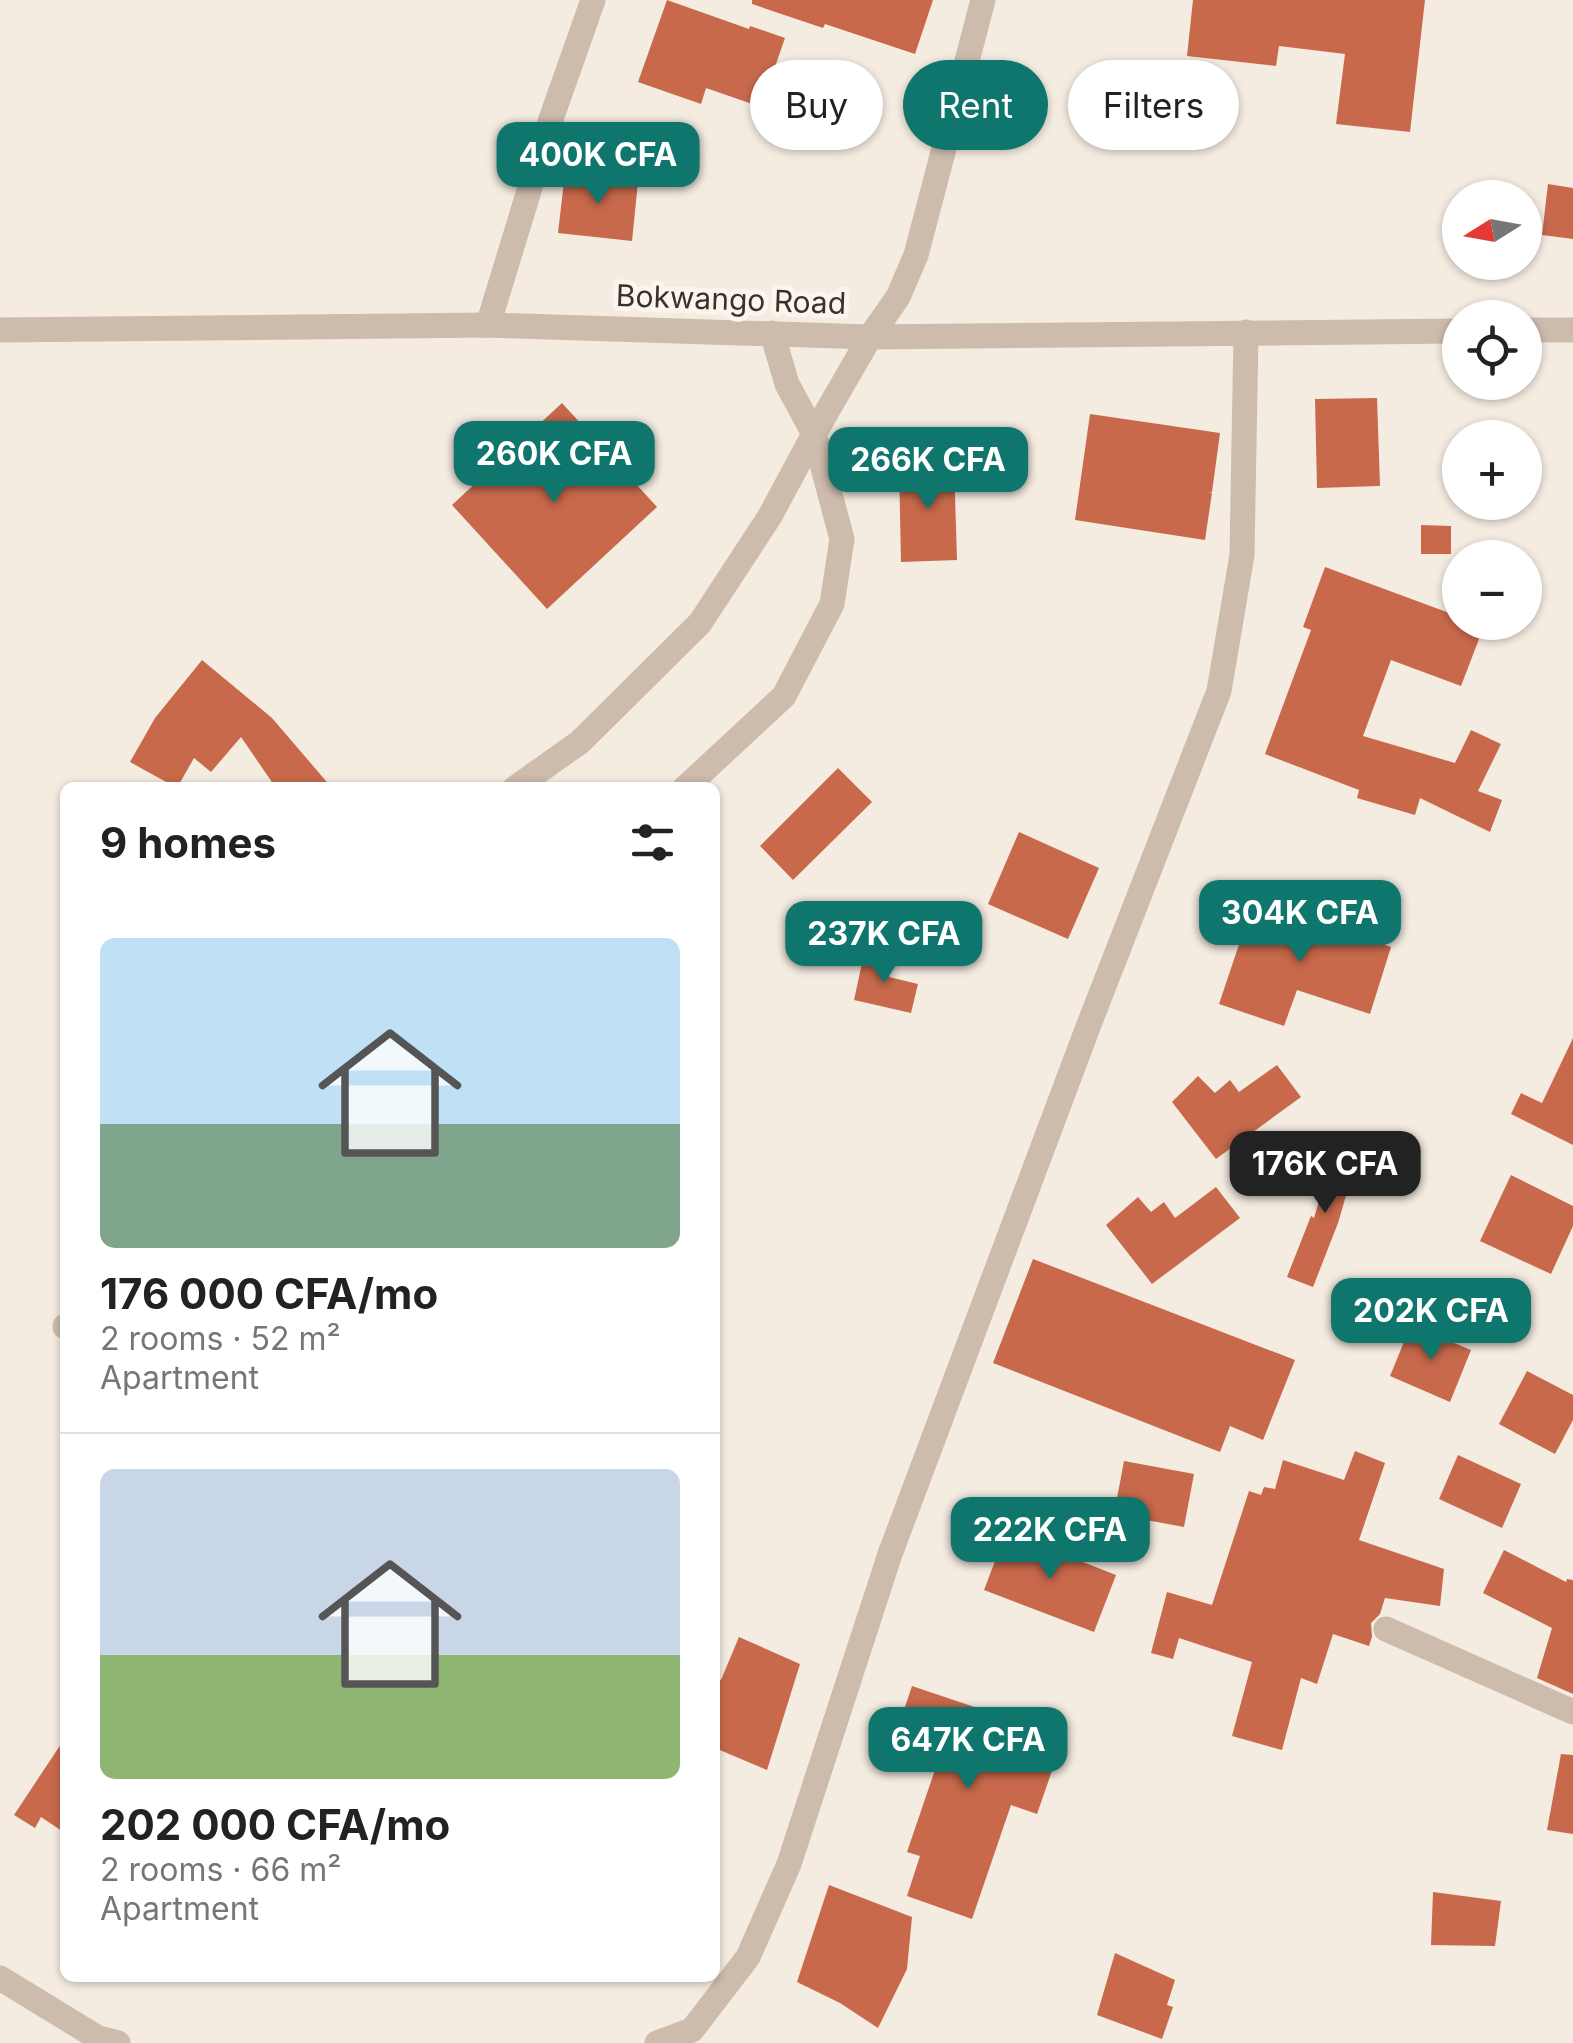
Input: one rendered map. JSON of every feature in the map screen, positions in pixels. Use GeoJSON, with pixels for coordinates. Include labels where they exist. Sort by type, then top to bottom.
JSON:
{"type":"FeatureCollection","features":[{"type":"Feature","properties":{"kind":"street"},"geometry":{"type":"LineString","coordinates":[[488,325],[551,119],[593,0]]}},
{"type":"Feature","properties":{"kind":"street"},"geometry":{"type":"LineString","coordinates":[[523,782],[580,742],[700,623],[770,516],[870,337],[898,297],[916,254],[983,0]]}},
{"type":"Feature","properties":{"kind":"street","name":"Bokwango Road"},"geometry":{"type":"LineString","coordinates":[[0,330],[488,325],[870,337],[1442,330]]}},
{"type":"Feature","properties":{"kind":"street"},"geometry":{"type":"LineString","coordinates":[[1542,330],[1573,330]]}},
{"type":"Feature","properties":{"kind":"street"},"geometry":{"type":"LineString","coordinates":[[656,2043],[692,2030],[748,1957],[789,1864],[890,1554],[1219,691],[1242,555],[1246,332]]}},
{"type":"Feature","properties":{"kind":"street"},"geometry":{"type":"LineString","coordinates":[[691,782],[784,696],[832,604],[842,539],[814,434],[787,384],[772,333]]}},
{"type":"Feature","properties":{"kind":"street"},"geometry":{"type":"LineString","coordinates":[[1386,1630],[1573,1712]]}},
{"type":"Feature","properties":{"kind":"street"},"geometry":{"type":"LineString","coordinates":[[0,1978],[98,2038],[118,2043]]}},
{"type":"Feature","properties":{"kind":"building"},"geometry":{"type":"Polygon","coordinates":[[[667,0],[785,38],[777,60],[750,60],[750,103],[706,88],[701,104],[638,82],[667,0]]]}},
{"type":"Feature","properties":{"kind":"building"},"geometry":{"type":"Polygon","coordinates":[[[752,0],[933,0],[915,54],[825,24],[823,28],[752,4],[752,0]]]}},
{"type":"Feature","properties":{"kind":"building"},"geometry":{"type":"Polygon","coordinates":[[[1193,0],[1425,0],[1410,132],[1336,124],[1345,54],[1279,46],[1276,66],[1187,56],[1193,0]]]}},
{"type":"Feature","properties":{"kind":"building"},"geometry":{"type":"Polygon","coordinates":[[[565,173],[638,182],[632,241],[558,233],[565,173]]]}},
{"type":"Feature","properties":{"kind":"building"},"geometry":{"type":"Polygon","coordinates":[[[1548,184],[1573,188],[1573,239],[1542,235],[1548,184]]]}},
{"type":"Feature","properties":{"kind":"building"},"geometry":{"type":"Polygon","coordinates":[[[1377,398],[1380,486],[1317,488],[1315,399],[1377,398]]]}},
{"type":"Feature","properties":{"kind":"building"},"geometry":{"type":"Polygon","coordinates":[[[562,403],[657,507],[547,609],[452,505],[562,403]]]}},
{"type":"Feature","properties":{"kind":"building"},"geometry":{"type":"Polygon","coordinates":[[[1090,414],[1220,433],[1205,540],[1075,520],[1090,414]]]}},
{"type":"Feature","properties":{"kind":"building"},"geometry":{"type":"Polygon","coordinates":[[[954,463],[957,560],[901,562],[899,464],[954,463]]]}},
{"type":"Feature","properties":{"kind":"building"},"geometry":{"type":"Polygon","coordinates":[[[1421,525],[1451,526],[1451,540],[1442,540],[1442,554],[1421,554],[1421,525]]]}},
{"type":"Feature","properties":{"kind":"building"},"geometry":{"type":"Polygon","coordinates":[[[1325,567],[1442,610],[1442,640],[1479,640],[1461,686],[1391,660],[1363,736],[1455,763],[1471,730],[1501,744],[1478,791],[1502,800],[1490,832],[1420,798],[1415,815],[1357,798],[1359,790],[1265,754],[1311,630],[1303,627],[1325,567]]]}},
{"type":"Feature","properties":{"kind":"building"},"geometry":{"type":"Polygon","coordinates":[[[202,660],[272,718],[327,782],[272,782],[241,737],[211,772],[194,758],[180,782],[166,782],[130,762],[155,718],[202,660]]]}},
{"type":"Feature","properties":{"kind":"building"},"geometry":{"type":"Polygon","coordinates":[[[838,768],[872,802],[793,880],[760,846],[838,768]]]}},
{"type":"Feature","properties":{"kind":"building"},"geometry":{"type":"Polygon","coordinates":[[[1019,832],[1099,868],[1068,939],[988,904],[1019,832]]]}},
{"type":"Feature","properties":{"kind":"building"},"geometry":{"type":"Polygon","coordinates":[[[1254,900],[1391,947],[1370,1014],[1297,990],[1284,1026],[1219,1004],[1254,900]]]}},
{"type":"Feature","properties":{"kind":"building"},"geometry":{"type":"Polygon","coordinates":[[[864,954],[893,961],[889,977],[918,984],[911,1013],[854,1000],[864,954]]]}},
{"type":"Feature","properties":{"kind":"building"},"geometry":{"type":"Polygon","coordinates":[[[1573,1038],[1573,1145],[1511,1114],[1521,1093],[1542,1103],[1573,1038]]]}},
{"type":"Feature","properties":{"kind":"building"},"geometry":{"type":"Polygon","coordinates":[[[1277,1065],[1301,1097],[1216,1159],[1172,1102],[1198,1076],[1215,1093],[1230,1080],[1239,1092],[1277,1065]]]}},
{"type":"Feature","properties":{"kind":"building"},"geometry":{"type":"Polygon","coordinates":[[[1337,1140],[1360,1148],[1338,1223],[1313,1287],[1287,1277],[1311,1216],[1314,1218],[1337,1140]]]}},
{"type":"Feature","properties":{"kind":"building"},"geometry":{"type":"Polygon","coordinates":[[[1511,1175],[1573,1206],[1573,1226],[1551,1274],[1480,1241],[1511,1175]]]}},
{"type":"Feature","properties":{"kind":"building"},"geometry":{"type":"Polygon","coordinates":[[[1216,1187],[1240,1218],[1152,1284],[1106,1225],[1138,1197],[1151,1212],[1164,1202],[1175,1218],[1216,1187]]]}},
{"type":"Feature","properties":{"kind":"building"},"geometry":{"type":"Polygon","coordinates":[[[1033,1259],[1295,1360],[1263,1440],[1230,1426],[1220,1452],[993,1363],[1033,1259]]]}},
{"type":"Feature","properties":{"kind":"building"},"geometry":{"type":"Polygon","coordinates":[[[1411,1325],[1471,1350],[1450,1402],[1390,1376],[1411,1325]]]}},
{"type":"Feature","properties":{"kind":"building"},"geometry":{"type":"Polygon","coordinates":[[[1527,1371],[1573,1395],[1573,1420],[1555,1454],[1499,1424],[1527,1371]]]}},
{"type":"Feature","properties":{"kind":"building"},"geometry":{"type":"Polygon","coordinates":[[[1355,1451],[1385,1463],[1359,1540],[1444,1569],[1440,1606],[1385,1598],[1380,1614],[1371,1623],[1369,1646],[1333,1634],[1317,1684],[1301,1678],[1282,1750],[1232,1736],[1252,1662],[1179,1638],[1173,1659],[1151,1653],[1167,1592],[1212,1605],[1249,1491],[1261,1495],[1264,1487],[1275,1489],[1283,1460],[1344,1480],[1355,1451]]]}},
{"type":"Feature","properties":{"kind":"building"},"geometry":{"type":"Polygon","coordinates":[[[1458,1455],[1521,1484],[1502,1528],[1439,1499],[1458,1455]]]}},
{"type":"Feature","properties":{"kind":"building"},"geometry":{"type":"Polygon","coordinates":[[[1124,1461],[1194,1474],[1184,1527],[1114,1514],[1124,1461]]]}},
{"type":"Feature","properties":{"kind":"building"},"geometry":{"type":"Polygon","coordinates":[[[1006,1532],[1116,1575],[1094,1632],[984,1590],[1006,1532]]]}},
{"type":"Feature","properties":{"kind":"building"},"geometry":{"type":"Polygon","coordinates":[[[1504,1550],[1566,1582],[1573,1580],[1573,1694],[1537,1678],[1552,1628],[1483,1593],[1504,1550]]]}},
{"type":"Feature","properties":{"kind":"building"},"geometry":{"type":"Polygon","coordinates":[[[739,1637],[800,1664],[767,1770],[720,1750],[721,1680],[739,1637]]]}},
{"type":"Feature","properties":{"kind":"building"},"geometry":{"type":"Polygon","coordinates":[[[912,1686],[1013,1720],[1012,1724],[1062,1742],[1037,1814],[1011,1805],[972,1919],[907,1896],[920,1856],[907,1852],[937,1764],[891,1749],[912,1686]]]}},
{"type":"Feature","properties":{"kind":"building"},"geometry":{"type":"Polygon","coordinates":[[[60,1746],[60,1830],[41,1817],[35,1828],[14,1815],[60,1746]]]}},
{"type":"Feature","properties":{"kind":"building"},"geometry":{"type":"Polygon","coordinates":[[[1561,1754],[1573,1755],[1573,1834],[1547,1830],[1561,1754]]]}},
{"type":"Feature","properties":{"kind":"building"},"geometry":{"type":"Polygon","coordinates":[[[829,1885],[912,1917],[907,1969],[878,2028],[797,1982],[829,1885]]]}},
{"type":"Feature","properties":{"kind":"building"},"geometry":{"type":"Polygon","coordinates":[[[1433,1892],[1501,1901],[1495,1946],[1431,1945],[1433,1892]]]}},
{"type":"Feature","properties":{"kind":"building"},"geometry":{"type":"Polygon","coordinates":[[[1115,1953],[1175,1980],[1167,2005],[1173,2007],[1162,2039],[1097,2015],[1115,1953]]]}}]}
